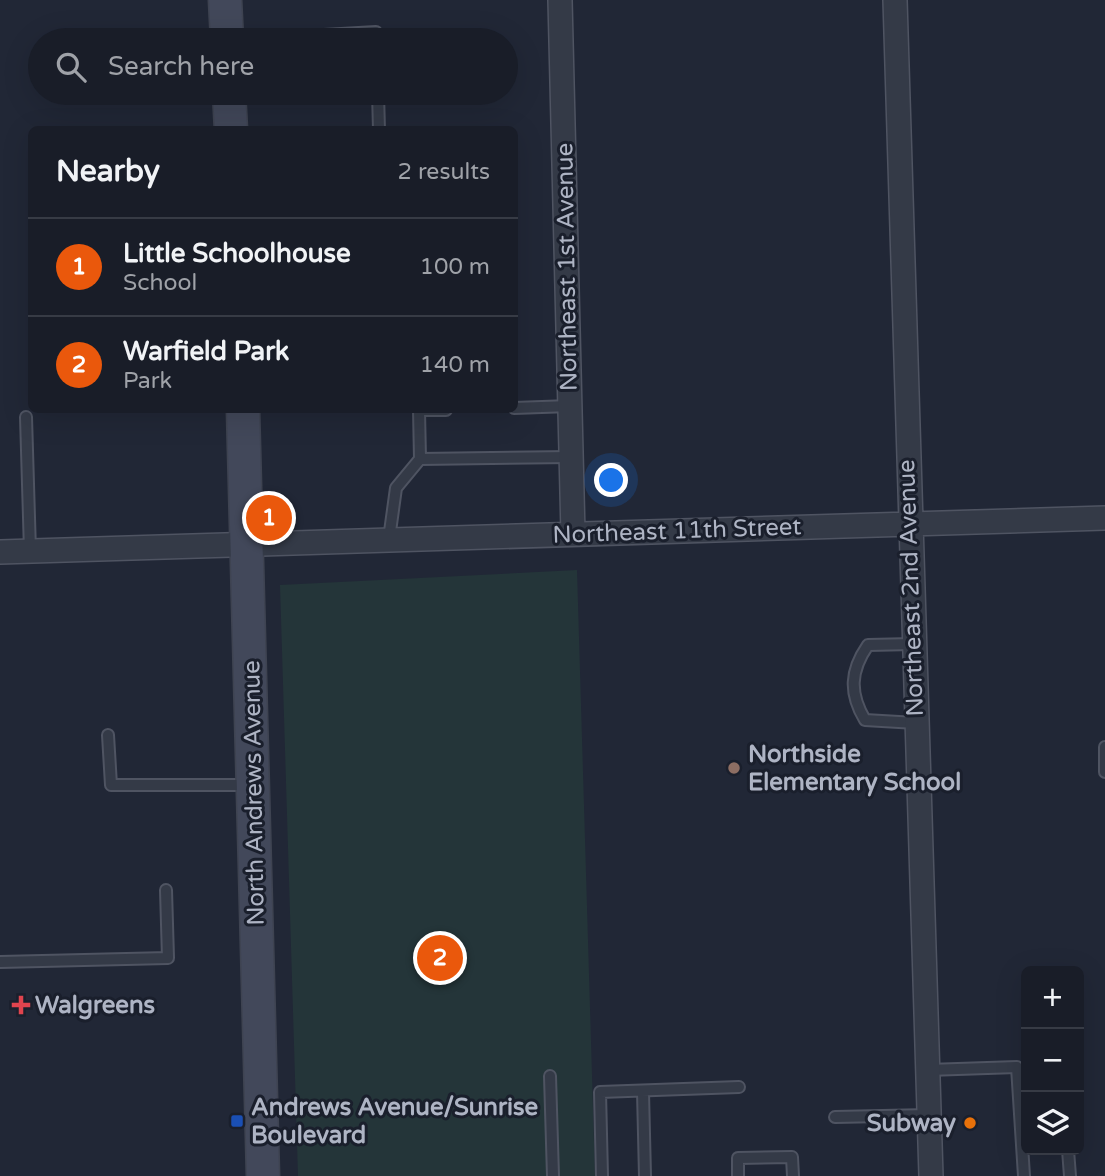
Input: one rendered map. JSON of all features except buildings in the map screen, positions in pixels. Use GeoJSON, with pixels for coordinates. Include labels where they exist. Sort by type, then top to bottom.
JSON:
{"type":"FeatureCollection","features":[{"type":"Feature","properties":{"kind":"main road"},"geometry":{"type":"LineString","coordinates":[[225,0],[226,28]]}},
{"type":"Feature","properties":{"kind":"main road"},"geometry":{"type":"LineString","coordinates":[[230,105],[231,126]]}},
{"type":"Feature","properties":{"kind":"main road","name":"North Andrews Avenue"},"geometry":{"type":"LineString","coordinates":[[243,413],[249,544],[263,1176]]}},
{"type":"Feature","properties":{"kind":"street","name":"Northeast 1st Avenue"},"geometry":{"type":"LineString","coordinates":[[560,0],[573,534]]}},
{"type":"Feature","properties":{"kind":"street","name":"Northeast 2nd Avenue"},"geometry":{"type":"LineString","coordinates":[[895,0],[931,1176]]}},
{"type":"Feature","properties":{"kind":"street","name":"Northeast 11th Street"},"geometry":{"type":"LineString","coordinates":[[0,552],[1105,518]]}},
{"type":"Feature","properties":{"kind":"lane"},"geometry":{"type":"LineString","coordinates":[[378,105],[379,126]]}},
{"type":"Feature","properties":{"kind":"lane"},"geometry":{"type":"LineString","coordinates":[[518,408],[570,406]]}},
{"type":"Feature","properties":{"kind":"lane"},"geometry":{"type":"LineString","coordinates":[[388,539],[396,488],[420,460],[419,413]]}},
{"type":"Feature","properties":{"kind":"lane"},"geometry":{"type":"LineString","coordinates":[[26,416],[30,551]]}},
{"type":"Feature","properties":{"kind":"lane"},"geometry":{"type":"LineString","coordinates":[[420,460],[571,457]]}},
{"type":"Feature","properties":{"kind":"lane"},"geometry":{"type":"LineString","coordinates":[[913,644],[868,645],[859,659],[852,681],[854,702],[865,720],[916,723]]}},
{"type":"Feature","properties":{"kind":"lane"},"geometry":{"type":"LineString","coordinates":[[108,735],[111,785],[254,785]]}},
{"type":"Feature","properties":{"kind":"lane"},"geometry":{"type":"LineString","coordinates":[[1105,747],[1105,772]]}},
{"type":"Feature","properties":{"kind":"lane"},"geometry":{"type":"LineString","coordinates":[[0,962],[168,958],[166,890]]}},
{"type":"Feature","properties":{"kind":"lane"},"geometry":{"type":"LineString","coordinates":[[928,1070],[1021,1067]]}},
{"type":"Feature","properties":{"kind":"lane"},"geometry":{"type":"LineString","coordinates":[[550,1076],[552,1176]]}},
{"type":"Feature","properties":{"kind":"lane"},"geometry":{"type":"LineString","coordinates":[[602,1176],[600,1091],[739,1087]]}},
{"type":"Feature","properties":{"kind":"lane"},"geometry":{"type":"LineString","coordinates":[[643,1091],[645,1176]]}},
{"type":"Feature","properties":{"kind":"lane"},"geometry":{"type":"LineString","coordinates":[[1022,1092],[1024,1176]]}},
{"type":"Feature","properties":{"kind":"lane"},"geometry":{"type":"LineString","coordinates":[[835,1117],[929,1115]]}},
{"type":"Feature","properties":{"kind":"lane"},"geometry":{"type":"LineString","coordinates":[[1068,1155],[1070,1176]]}},
{"type":"Feature","properties":{"kind":"lane"},"geometry":{"type":"LineString","coordinates":[[738,1176],[738,1158],[792,1157],[793,1176]]}},
{"type":"Feature","properties":{"kind":"shaded area"},"geometry":{"type":"Polygon","coordinates":[[[577,570],[595,1176],[298,1176],[280,585],[577,570]]]}},
{"type":"Feature","properties":{"kind":"place","name":"Little Schoolhouse"},"geometry":{"type":"Point","coordinates":[269,518]}},
{"type":"Feature","properties":{"kind":"place","name":"Northside Elementary School"},"geometry":{"type":"Point","coordinates":[734,768]}},
{"type":"Feature","properties":{"kind":"place","name":"Warfield Park"},"geometry":{"type":"Point","coordinates":[440,958]}},
{"type":"Feature","properties":{"kind":"place","name":"Walgreens"},"geometry":{"type":"Point","coordinates":[21,1005]}},
{"type":"Feature","properties":{"kind":"place","name":"Andrews Avenue/Sunrise Boulevard"},"geometry":{"type":"Point","coordinates":[237,1121]}},
{"type":"Feature","properties":{"kind":"place","name":"Subway"},"geometry":{"type":"Point","coordinates":[970,1123]}}]}
